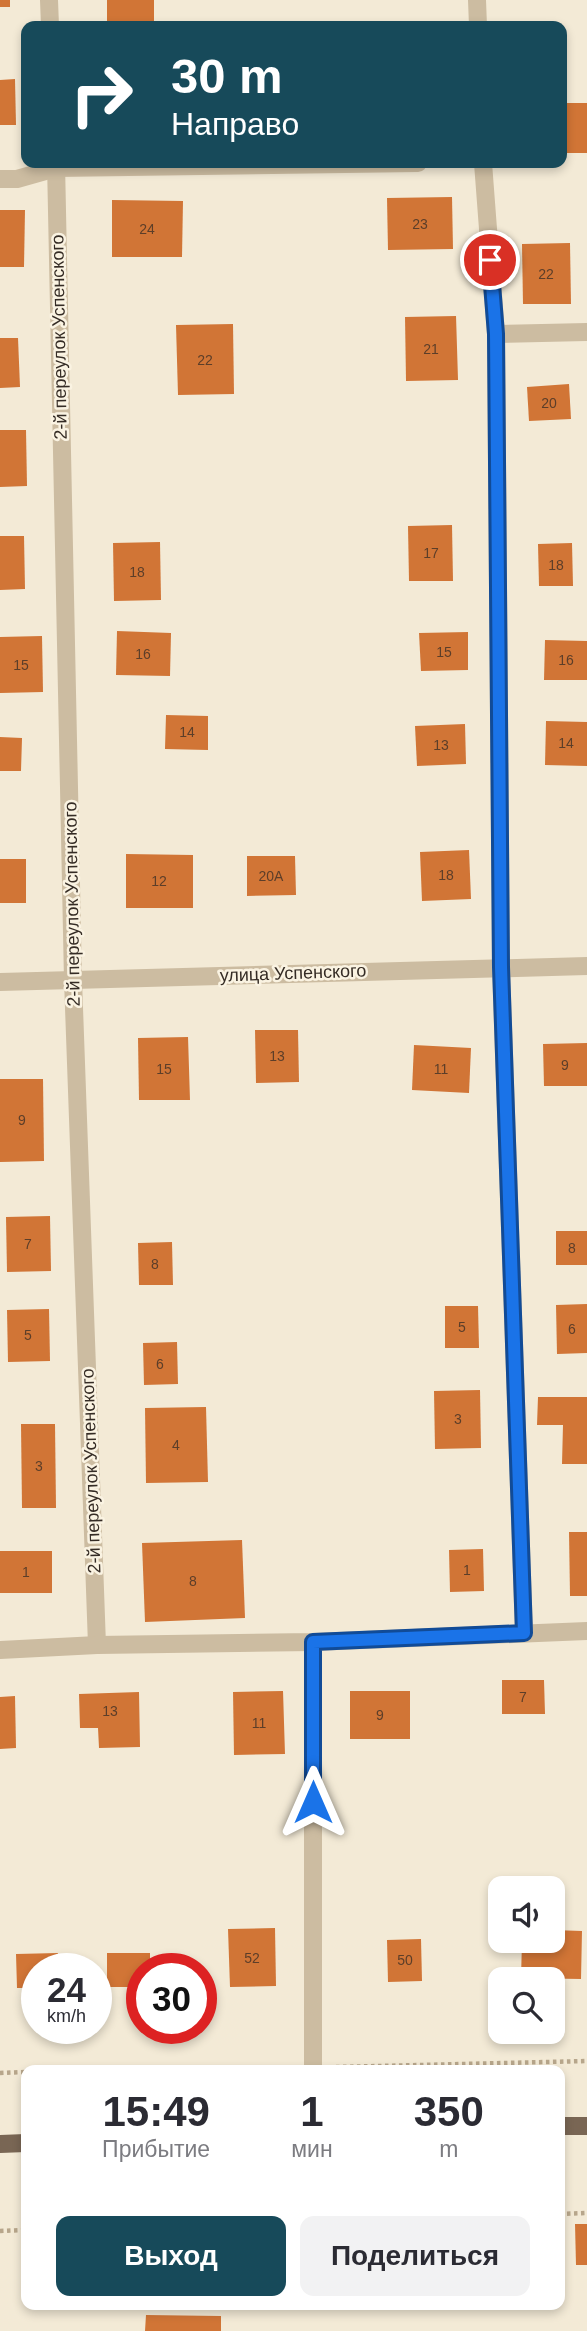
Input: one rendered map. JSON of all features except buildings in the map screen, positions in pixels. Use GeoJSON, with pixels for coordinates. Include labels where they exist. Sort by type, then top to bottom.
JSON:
{"type":"FeatureCollection","features":[{"type":"Feature","properties":{"kind":"main road"},"geometry":{"type":"LineString","coordinates":[[565,2126],[587,2126]]}},
{"type":"Feature","properties":{"kind":"main road"},"geometry":{"type":"LineString","coordinates":[[0,2144],[21,2143]]}},
{"type":"Feature","properties":{"kind":"street"},"geometry":{"type":"LineString","coordinates":[[49,0],[50,21]]}},
{"type":"Feature","properties":{"kind":"street"},"geometry":{"type":"LineString","coordinates":[[477,0],[478,21]]}},
{"type":"Feature","properties":{"kind":"street"},"geometry":{"type":"LineString","coordinates":[[0,179],[17,179],[50,168]]}},
{"type":"Feature","properties":{"kind":"street","name":"2-й переулок Успенского"},"geometry":{"type":"LineString","coordinates":[[56,168],[73,980],[97,1645]]}},
{"type":"Feature","properties":{"kind":"street"},"geometry":{"type":"LineString","coordinates":[[483,168],[496,334],[501,967],[524,1633]]}},
{"type":"Feature","properties":{"kind":"street"},"geometry":{"type":"LineString","coordinates":[[496,334],[587,332]]}},
{"type":"Feature","properties":{"kind":"street","name":"улица Успенского"},"geometry":{"type":"LineString","coordinates":[[0,982],[587,966]]}},
{"type":"Feature","properties":{"kind":"street"},"geometry":{"type":"LineString","coordinates":[[0,1650],[97,1645],[313,1642],[587,1631]]}},
{"type":"Feature","properties":{"kind":"street"},"geometry":{"type":"LineString","coordinates":[[313,1642],[313,2065]]}},
{"type":"Feature","properties":{"kind":"path"},"geometry":{"type":"LineString","coordinates":[[450,2065],[587,2061]]}},
{"type":"Feature","properties":{"kind":"path"},"geometry":{"type":"LineString","coordinates":[[0,2073],[21,2072]]}},
{"type":"Feature","properties":{"kind":"path"},"geometry":{"type":"LineString","coordinates":[[565,2214],[587,2213]]}},
{"type":"Feature","properties":{"kind":"path"},"geometry":{"type":"LineString","coordinates":[[0,2231],[21,2230]]}},
{"type":"Feature","properties":{"kind":"route"},"geometry":{"type":"LineString","coordinates":[[313,1802],[313,1642],[524,1633],[501,967],[496,334],[490,260]]}}]}
